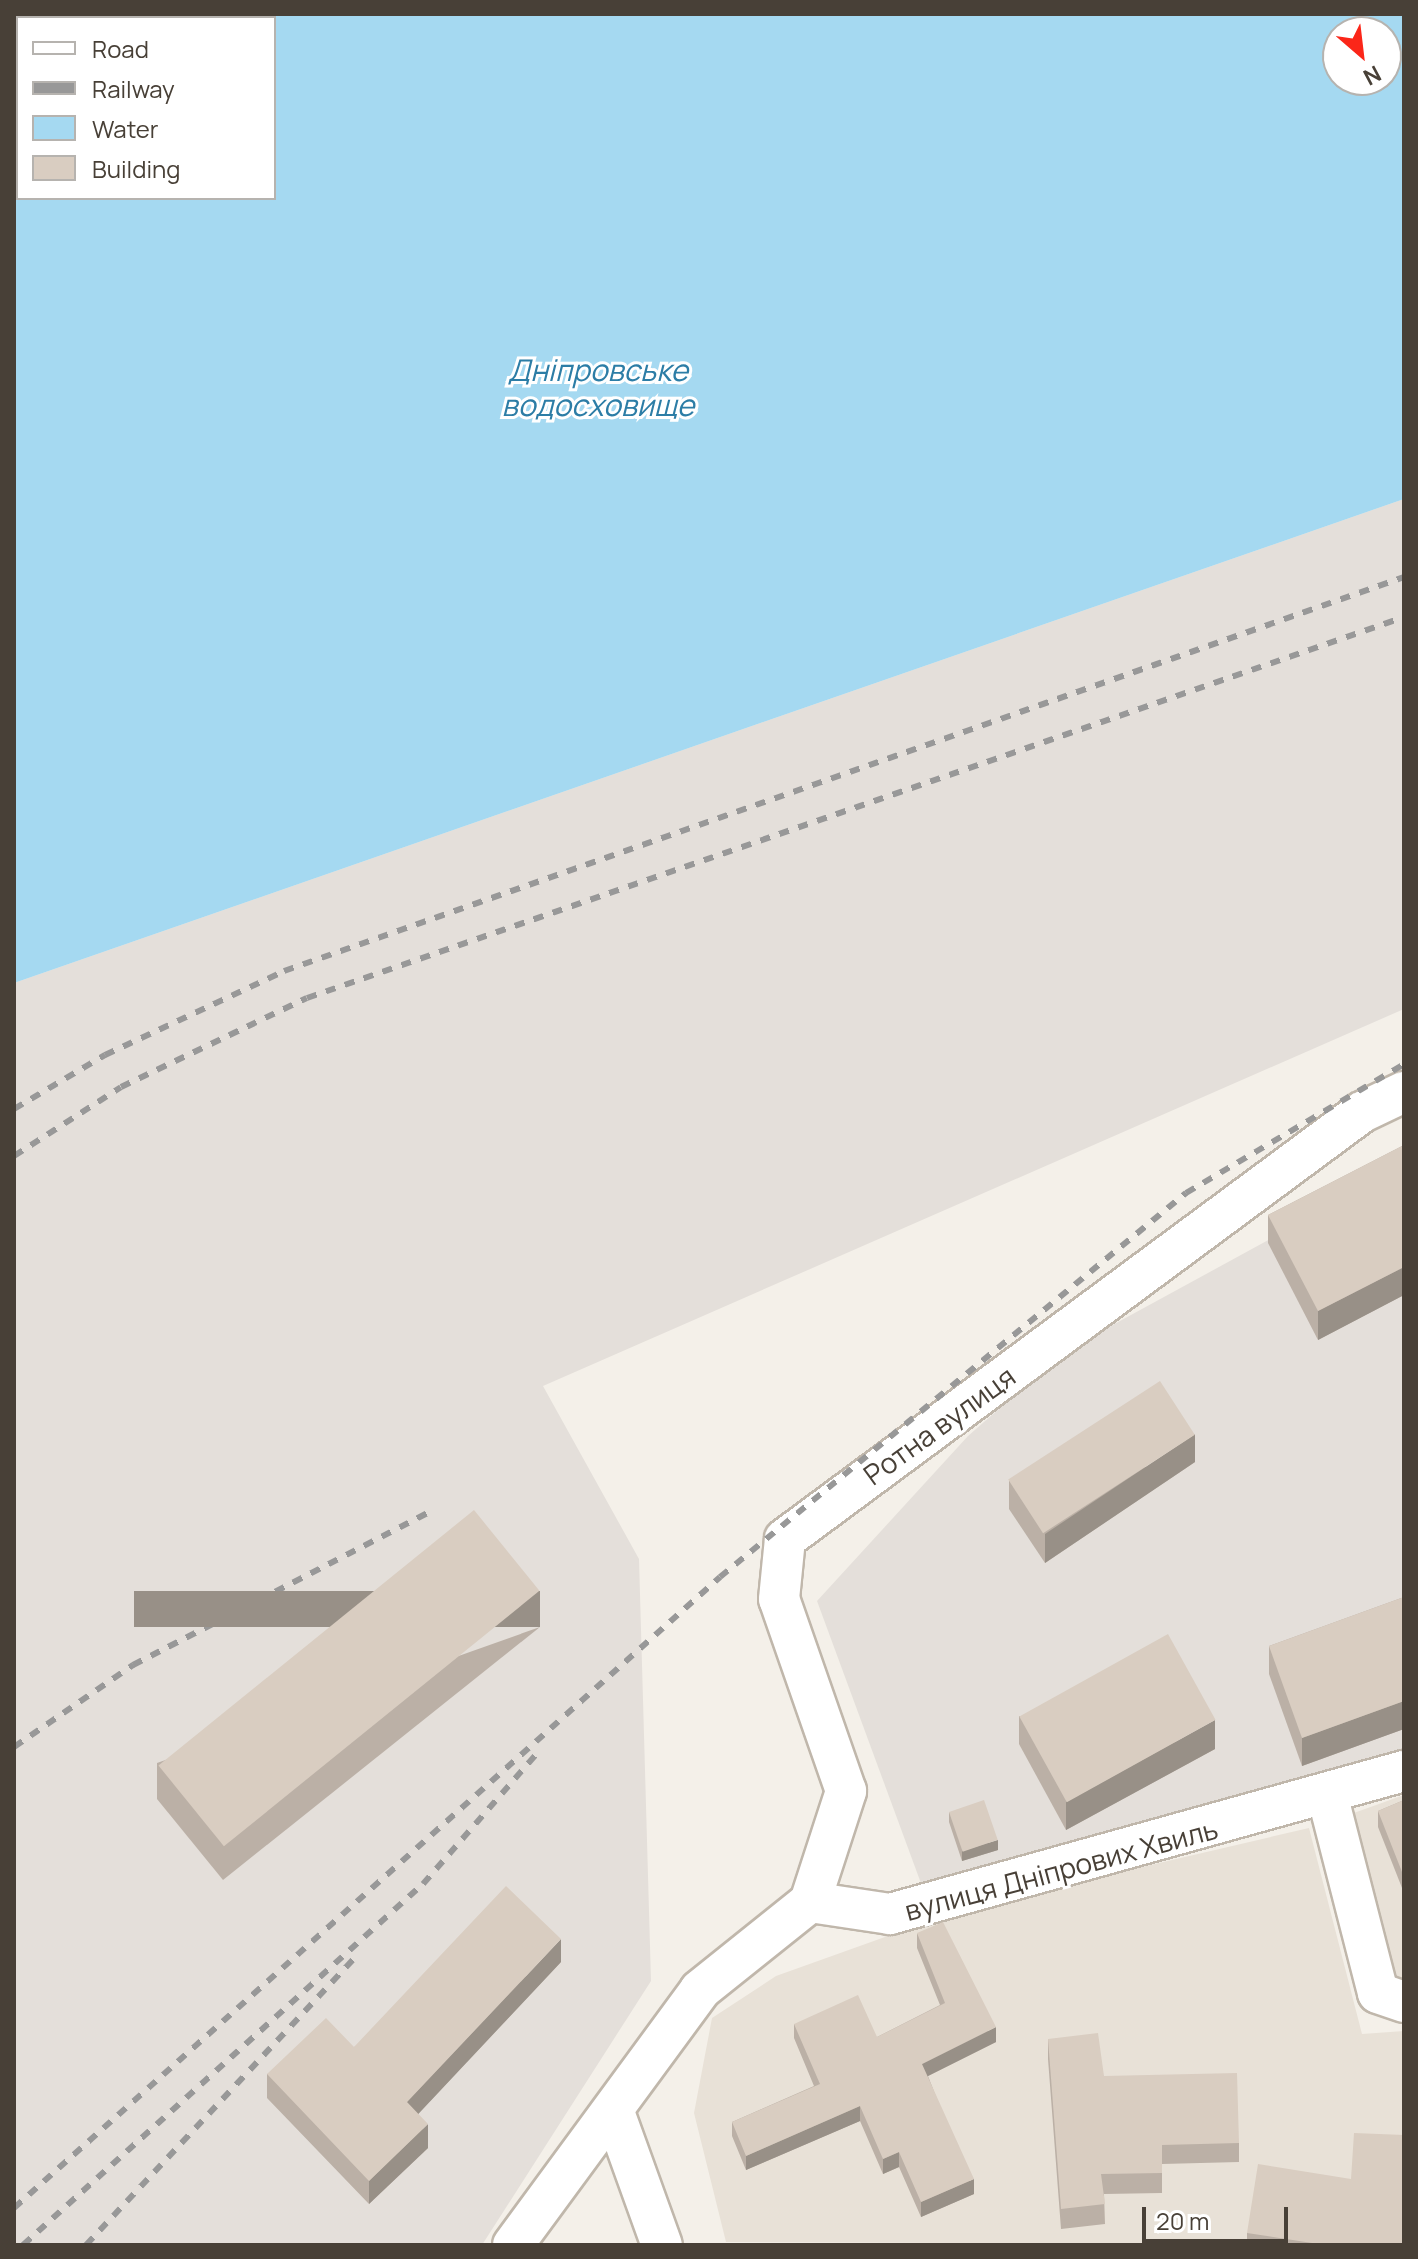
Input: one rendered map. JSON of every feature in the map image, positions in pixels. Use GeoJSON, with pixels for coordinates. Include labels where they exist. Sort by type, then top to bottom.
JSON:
{"type":"FeatureCollection","features":[{"type":"Feature","properties":{"kind":"street","name":"Ротна вулиця"},"geometry":{"type":"LineString","coordinates":[[810,1902],[846,1791],[779,1599],[785,1539],[1362,1112],[1404,1092]]}},
{"type":"Feature","properties":{"kind":"street","name":"вулиця Дніпрових Хвиль"},"geometry":{"type":"LineString","coordinates":[[810,1902],[890,1914],[1328,1798],[1404,1771]]}},
{"type":"Feature","properties":{"kind":"street"},"geometry":{"type":"LineString","coordinates":[[1328,1798],[1378,1993],[1404,2002]]}},
{"type":"Feature","properties":{"kind":"street"},"geometry":{"type":"LineString","coordinates":[[513,2245],[614,2112],[700,1990],[810,1902]]}},
{"type":"Feature","properties":{"kind":"street"},"geometry":{"type":"LineString","coordinates":[[614,2112],[662,2245]]}},
{"type":"Feature","properties":{"kind":"shaded area"},"geometry":{"type":"Polygon","coordinates":[[[1404,499],[1404,1009],[543,1386],[639,1559],[651,1981],[482,2245],[14,2245],[14,983],[1404,499]]]}},
{"type":"Feature","properties":{"kind":"shaded area"},"geometry":{"type":"Polygon","coordinates":[[[1404,1166],[1404,1751],[922,1886],[817,1601],[968,1436],[1065,1351],[1404,1166]]]}},
{"type":"Feature","properties":{"kind":"shaded area"},"geometry":{"type":"Polygon","coordinates":[[[1404,1795],[1404,1978],[1395,1979],[1351,1814],[1404,1795]]]}},
{"type":"Feature","properties":{"kind":"shaded area"},"geometry":{"type":"Polygon","coordinates":[[[1309,1828],[1362,2034],[1404,2031],[1404,2245],[726,2242],[694,2113],[712,2018],[776,1976],[966,1908],[1309,1828]]]}},
{"type":"Feature","properties":{"kind":"water","name":"Дніпровське водосховище"},"geometry":{"type":"Polygon","coordinates":[[[14,14],[1404,14],[1404,499],[14,983],[14,14]]]}},
{"type":"Feature","properties":{"kind":"building"},"geometry":{"type":"Polygon","coordinates":[[[1404,1145],[1404,1267],[1318,1311],[1268,1215],[1404,1145]]]}},
{"type":"Feature","properties":{"kind":"building"},"geometry":{"type":"Polygon","coordinates":[[[1160,1381],[1195,1435],[1043,1533],[1008,1480],[1160,1381]]]}},
{"type":"Feature","properties":{"kind":"building"},"geometry":{"type":"Polygon","coordinates":[[[474,1510],[539,1591],[224,1846],[158,1766],[474,1510]]]}},
{"type":"Feature","properties":{"kind":"building"},"geometry":{"type":"Polygon","coordinates":[[[1404,1597],[1404,1701],[1302,1738],[1269,1646],[1404,1597]]]}},
{"type":"Feature","properties":{"kind":"building"},"geometry":{"type":"Polygon","coordinates":[[[1168,1634],[1216,1720],[1067,1802],[1019,1716],[1168,1634]]]}},
{"type":"Feature","properties":{"kind":"building"},"geometry":{"type":"Polygon","coordinates":[[[984,1800],[998,1840],[963,1852],[949,1812],[984,1800]]]}},
{"type":"Feature","properties":{"kind":"building"},"geometry":{"type":"Polygon","coordinates":[[[1404,1800],[1404,1877],[1378,1811],[1404,1800]]]}},
{"type":"Feature","properties":{"kind":"building"},"geometry":{"type":"Polygon","coordinates":[[[506,1886],[561,1939],[407,2102],[428,2124],[369,2181],[267,2074],[326,2018],[354,2047],[506,1886]]]}},
{"type":"Feature","properties":{"kind":"building"},"geometry":{"type":"Polygon","coordinates":[[[943,1922],[996,2027],[922,2064],[974,2179],[921,2202],[899,2152],[883,2159],[860,2106],[746,2156],[732,2122],[820,2084],[794,2024],[858,1995],[877,2037],[945,2003],[917,1933],[943,1922]]]}},
{"type":"Feature","properties":{"kind":"building"},"geometry":{"type":"Polygon","coordinates":[[[1098,2033],[1104,2076],[1237,2073],[1239,2143],[1162,2145],[1162,2173],[1101,2174],[1105,2204],[1061,2209],[1048,2039],[1098,2033]]]}},
{"type":"Feature","properties":{"kind":"building"},"geometry":{"type":"Polygon","coordinates":[[[1354,2133],[1404,2135],[1404,2245],[1325,2245],[1247,2233],[1258,2164],[1351,2179],[1354,2133]]]}},
{"type":"Feature","properties":{"kind":"railway"},"geometry":{"type":"LineString","coordinates":[[14,1109],[105,1055],[284,971],[1404,577]]}},
{"type":"Feature","properties":{"kind":"railway"},"geometry":{"type":"LineString","coordinates":[[14,1156],[121,1087],[307,998],[1404,617]]}},
{"type":"Feature","properties":{"kind":"railway"},"geometry":{"type":"LineString","coordinates":[[14,2208],[720,1577],[1186,1193],[1404,1064]]}},
{"type":"Feature","properties":{"kind":"railway"},"geometry":{"type":"LineString","coordinates":[[14,1747],[133,1665],[429,1512]]}},
{"type":"Feature","properties":{"kind":"railway"},"geometry":{"type":"LineString","coordinates":[[23,2245],[423,1884],[540,1750]]}},
{"type":"Feature","properties":{"kind":"railway"},"geometry":{"type":"LineString","coordinates":[[86,2245],[355,1958]]}}]}
